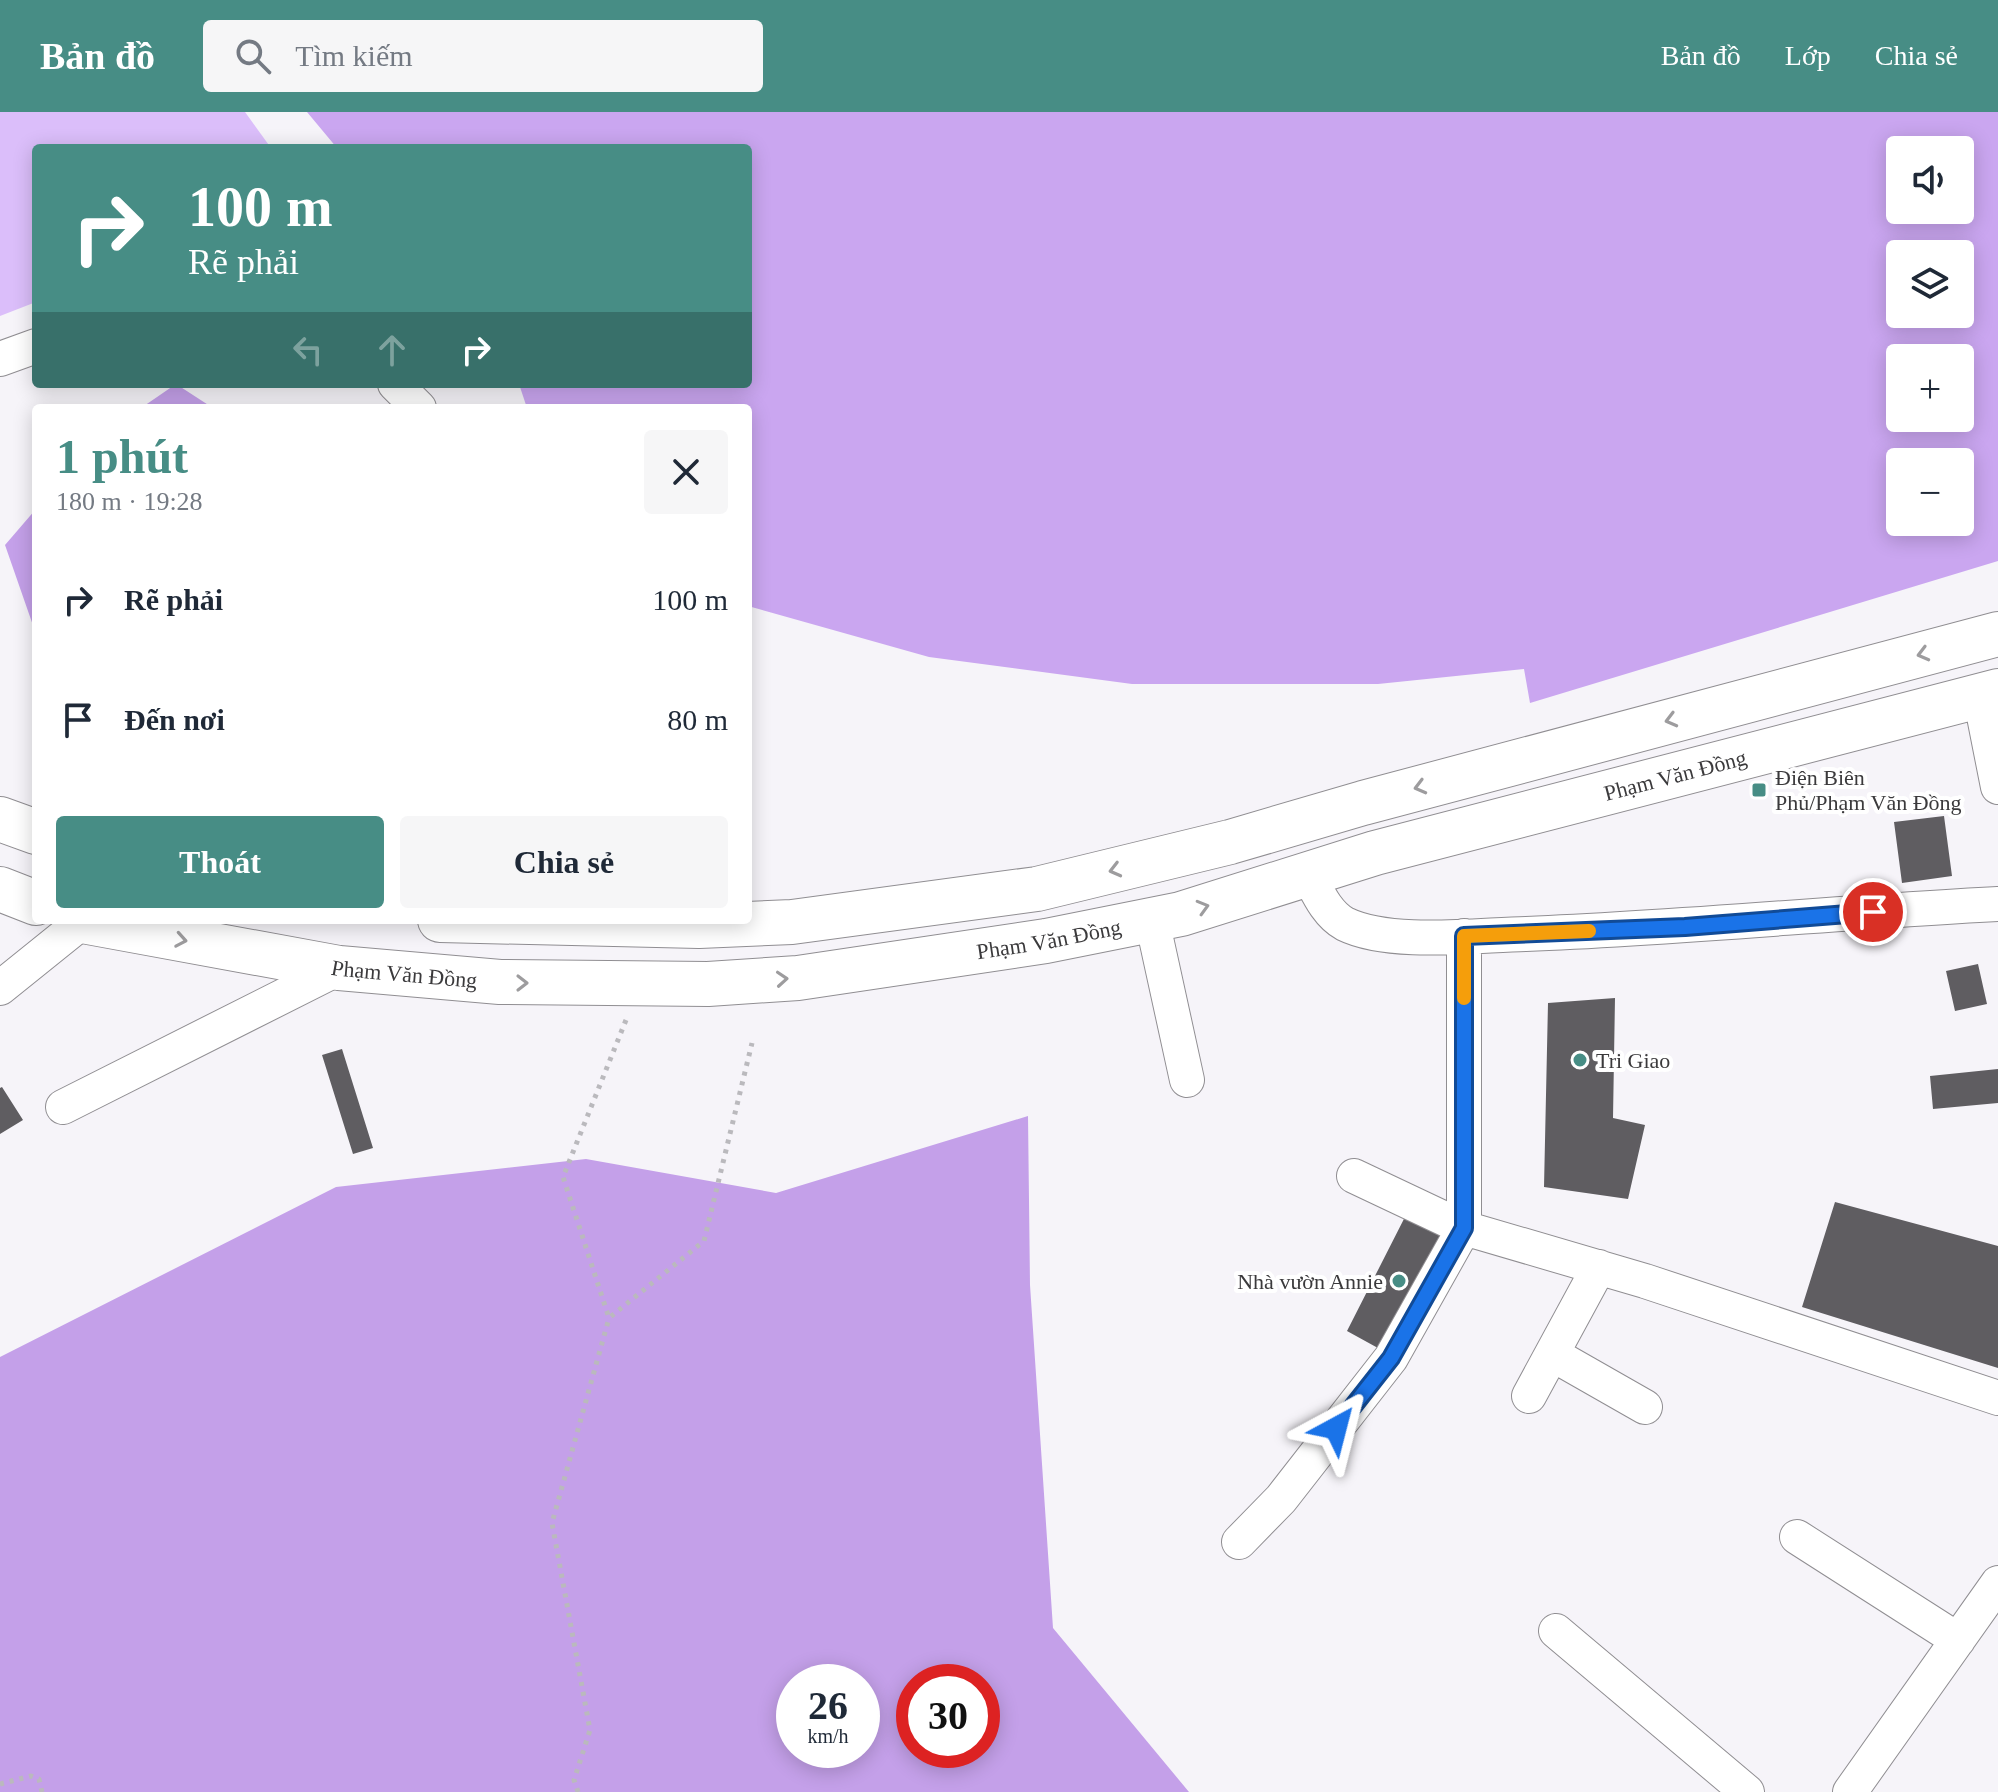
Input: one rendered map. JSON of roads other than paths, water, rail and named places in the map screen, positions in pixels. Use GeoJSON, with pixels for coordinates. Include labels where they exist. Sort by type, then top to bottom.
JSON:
{"type":"FeatureCollection","features":[{"type":"Feature","properties":{"kind":"main road"},"geometry":{"type":"LineString","coordinates":[[752,922],[792,922],[1037,889],[1230,842],[1363,803],[1983,638],[1989,693]]}},
{"type":"Feature","properties":{"kind":"main road","name":"Phạm Văn Đồng"},"geometry":{"type":"LineString","coordinates":[[97,924],[339,968],[500,982],[708,984],[798,978],[958,956],[1152,920],[1309,876],[1375,853],[1989,693]]}},
{"type":"Feature","properties":{"kind":"main road"},"geometry":{"type":"LineString","coordinates":[[0,819],[32,831]]}},
{"type":"Feature","properties":{"kind":"main road"},"geometry":{"type":"LineString","coordinates":[[0,889],[32,901]]}},
{"type":"Feature","properties":{"kind":"main road"},"geometry":{"type":"LineString","coordinates":[[697,924],[708,984]]}},
{"type":"Feature","properties":{"kind":"street"},"geometry":{"type":"LineString","coordinates":[[0,359],[32,347]]}},
{"type":"Feature","properties":{"kind":"street"},"geometry":{"type":"LineString","coordinates":[[399,388],[415,404]]}},
{"type":"Feature","properties":{"kind":"street"},"geometry":{"type":"LineString","coordinates":[[1989,693],[1998,787]]}},
{"type":"Feature","properties":{"kind":"street"},"geometry":{"type":"LineString","coordinates":[[1309,876],[1323,902],[1345,924],[1384,934],[1464,936],[1685,927],[1998,904]]}},
{"type":"Feature","properties":{"kind":"street"},"geometry":{"type":"LineString","coordinates":[[1152,920],[1187,1080]]}},
{"type":"Feature","properties":{"kind":"street"},"geometry":{"type":"LineString","coordinates":[[0,988],[76,924]]}},
{"type":"Feature","properties":{"kind":"street"},"geometry":{"type":"LineString","coordinates":[[1239,1542],[1281,1499],[1391,1358],[1464,1228],[1464,936]]}},
{"type":"Feature","properties":{"kind":"street"},"geometry":{"type":"LineString","coordinates":[[63,1107],[339,968]]}},
{"type":"Feature","properties":{"kind":"street"},"geometry":{"type":"LineString","coordinates":[[1354,1176],[1464,1228],[1599,1267],[1998,1398]]}},
{"type":"Feature","properties":{"kind":"street"},"geometry":{"type":"LineString","coordinates":[[1529,1396],[1599,1267]]}},
{"type":"Feature","properties":{"kind":"street"},"geometry":{"type":"LineString","coordinates":[[1552,1354],[1645,1407]]}},
{"type":"Feature","properties":{"kind":"street"},"geometry":{"type":"LineString","coordinates":[[1797,1537],[1958,1640]]}},
{"type":"Feature","properties":{"kind":"street"},"geometry":{"type":"LineString","coordinates":[[1850,1792],[1998,1583]]}},
{"type":"Feature","properties":{"kind":"street"},"geometry":{"type":"LineString","coordinates":[[1556,1631],[1747,1792]]}},
{"type":"Feature","properties":{"kind":"place","name":"Điện Biên Phủ/Phạm Văn Đồng"},"geometry":{"type":"Point","coordinates":[1759,790]}},
{"type":"Feature","properties":{"kind":"place","name":"Tri Giao"},"geometry":{"type":"Point","coordinates":[1580,1060]}},
{"type":"Feature","properties":{"kind":"place","name":"Nhà vườn Annie"},"geometry":{"type":"Point","coordinates":[1399,1281]}}]}
